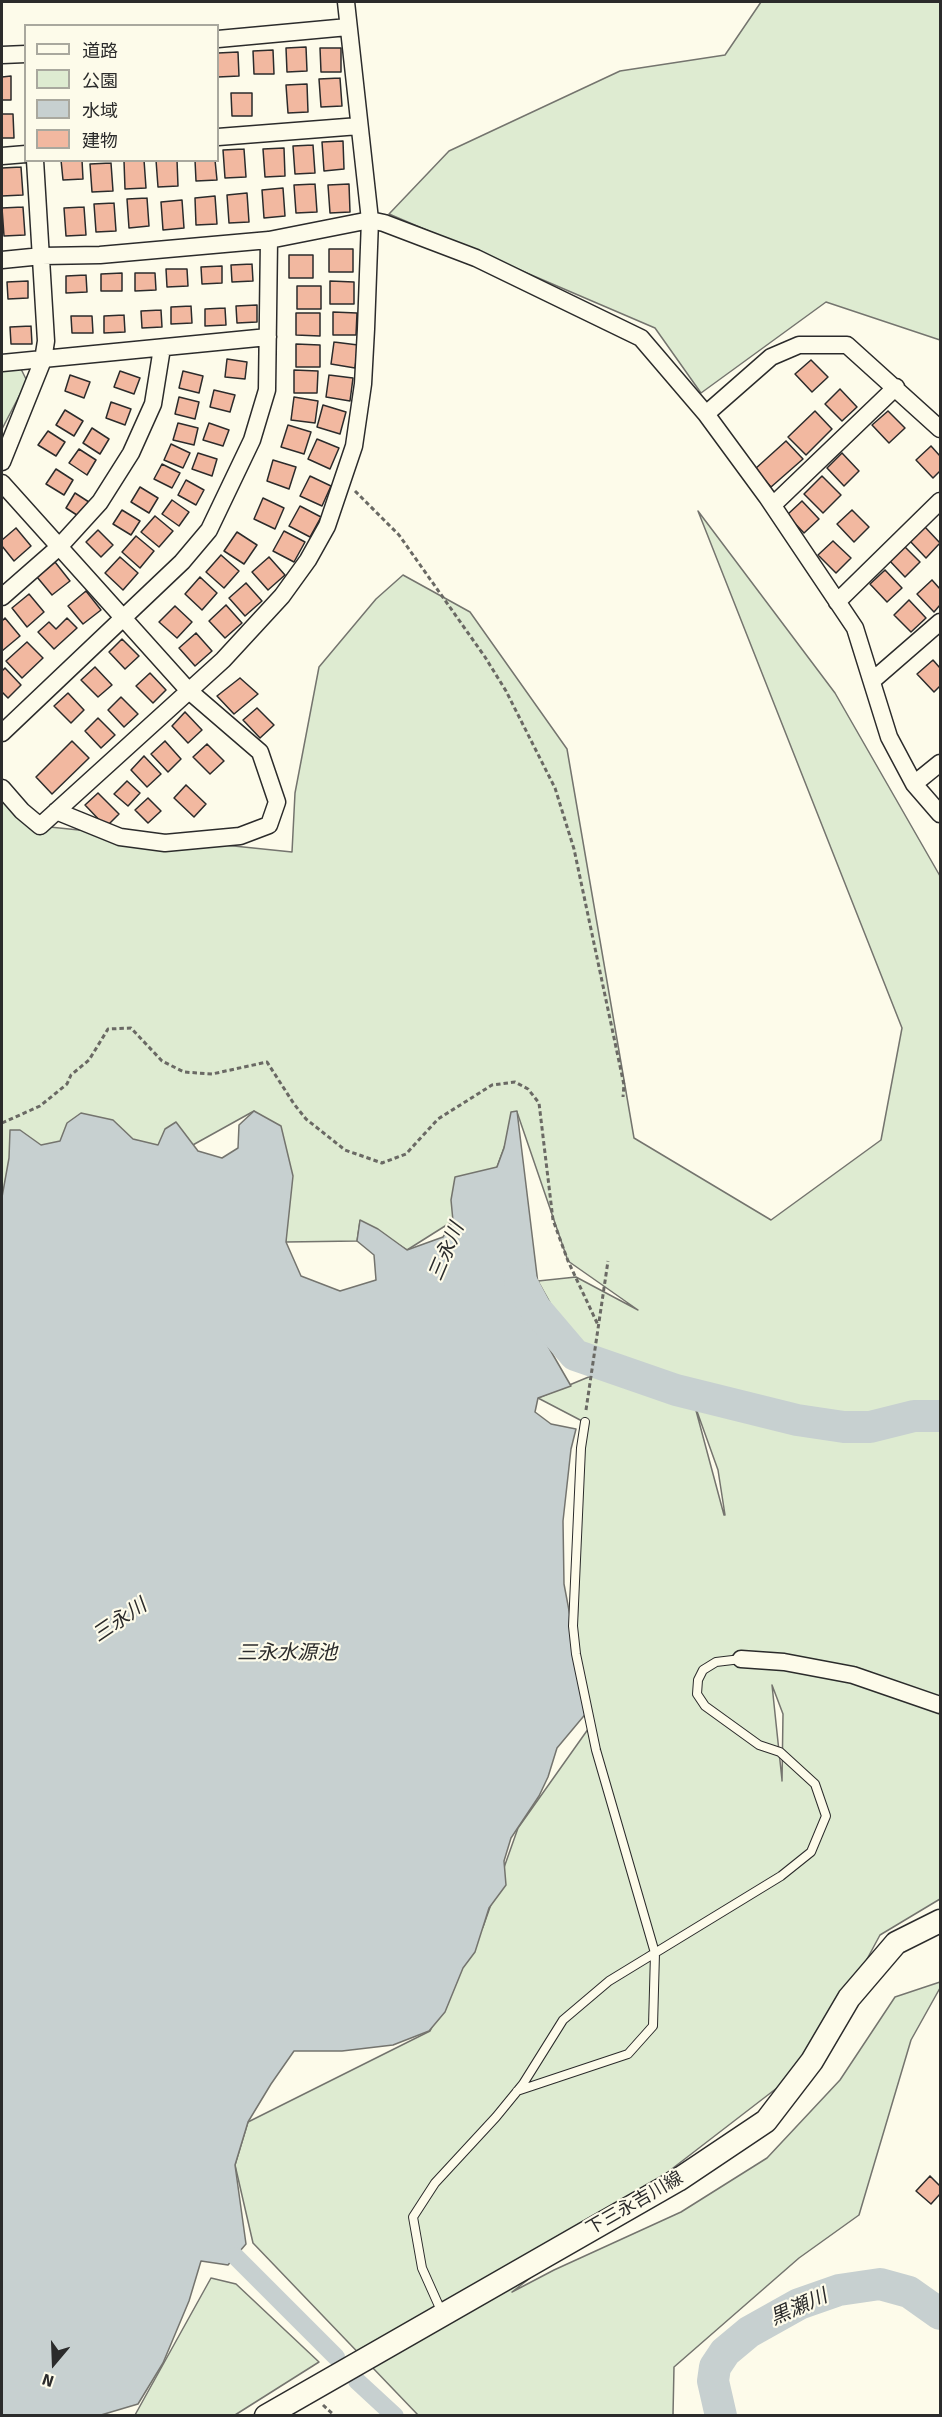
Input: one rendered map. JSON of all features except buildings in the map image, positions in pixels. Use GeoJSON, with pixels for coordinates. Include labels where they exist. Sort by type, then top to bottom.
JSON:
{"type":"FeatureCollection","features":[{"type":"Feature","properties":{"kind":"main road","name":"下三永吉川線"},"geometry":{"type":"LineString","coordinates":[[266,2415],[678,2180],[766,2121],[812,2061],[849,1998],[896,1943],[940,1921]]}},
{"type":"Feature","properties":{"kind":"street"},"geometry":{"type":"LineString","coordinates":[[2,788],[22,811],[40,826],[238,644],[282,596],[308,560],[327,526],[354,446],[363,384],[370,220],[346,2]]}},
{"type":"Feature","properties":{"kind":"street"},"geometry":{"type":"LineString","coordinates":[[219,39],[348,27]]}},
{"type":"Feature","properties":{"kind":"street"},"geometry":{"type":"LineString","coordinates":[[2,56],[24,54]]}},
{"type":"Feature","properties":{"kind":"street"},"geometry":{"type":"LineString","coordinates":[[219,137],[359,126]]}},
{"type":"Feature","properties":{"kind":"street"},"geometry":{"type":"LineString","coordinates":[[2,156],[24,154]]}},
{"type":"Feature","properties":{"kind":"street"},"geometry":{"type":"LineString","coordinates":[[2,462],[43,360],[46,341],[35,162]]}},
{"type":"Feature","properties":{"kind":"street"},"geometry":{"type":"LineString","coordinates":[[2,260],[42,256],[100,255],[269,240],[370,220],[384,223],[476,258],[641,338],[706,414],[773,505],[855,628],[889,737],[914,784],[940,814]]}},
{"type":"Feature","properties":{"kind":"street"},"geometry":{"type":"LineString","coordinates":[[2,733],[182,562],[208,530],[252,440],[267,390],[269,240]]}},
{"type":"Feature","properties":{"kind":"street"},"geometry":{"type":"LineString","coordinates":[[2,363],[268,338]]}},
{"type":"Feature","properties":{"kind":"street"},"geometry":{"type":"LineString","coordinates":[[706,414],[771,357],[800,345],[847,345],[940,429]]}},
{"type":"Feature","properties":{"kind":"street"},"geometry":{"type":"LineString","coordinates":[[2,597],[60,547],[100,502],[131,453],[153,404],[162,348]]}},
{"type":"Feature","properties":{"kind":"street"},"geometry":{"type":"LineString","coordinates":[[773,505],[896,387]]}},
{"type":"Feature","properties":{"kind":"street"},"geometry":{"type":"LineString","coordinates":[[2,483],[188,690],[260,752],[277,802],[269,825],[240,836],[165,843],[120,837],[56,811]]}},
{"type":"Feature","properties":{"kind":"street"},"geometry":{"type":"LineString","coordinates":[[837,602],[940,501]]}},
{"type":"Feature","properties":{"kind":"street"},"geometry":{"type":"LineString","coordinates":[[872,681],[940,622]]}},
{"type":"Feature","properties":{"kind":"street"},"geometry":{"type":"LineString","coordinates":[[914,784],[940,762]]}},
{"type":"Feature","properties":{"kind":"street"},"geometry":{"type":"LineString","coordinates":[[741,1659],[784,1662],[853,1675],[940,1705]]}},
{"type":"Feature","properties":{"kind":"lane"},"geometry":{"type":"LineString","coordinates":[[517,2091],[628,2054],[653,2026],[655,1953],[596,1750],[576,1654],[573,1626],[581,1448],[585,1422]]}},
{"type":"Feature","properties":{"kind":"lane"},"geometry":{"type":"LineString","coordinates":[[443,2315],[422,2268],[413,2217],[435,2183],[517,2091],[563,2020],[609,1981],[781,1876],[811,1852],[826,1816],[815,1784],[780,1752],[759,1745],[705,1706],[697,1694],[698,1680],[703,1670],[716,1662],[741,1659]]}},
{"type":"Feature","properties":{"kind":"path"},"geometry":{"type":"LineString","coordinates":[[343,479],[399,535],[484,657],[506,691],[555,788],[574,849],[624,1085],[623,1097]]}},
{"type":"Feature","properties":{"kind":"path"},"geometry":{"type":"LineString","coordinates":[[2,1123],[39,1106],[67,1084],[71,1075],[89,1060],[108,1029],[131,1028],[162,1061],[184,1072],[212,1074],[267,1062],[306,1119],[345,1150],[382,1163],[406,1154],[438,1119],[492,1086],[514,1082],[528,1089],[539,1103],[553,1220],[568,1261],[598,1325]]}},
{"type":"Feature","properties":{"kind":"path"},"geometry":{"type":"LineString","coordinates":[[585,1422],[608,1260]]}},
{"type":"Feature","properties":{"kind":"green space"},"geometry":{"type":"Polygon","coordinates":[[[761,2],[940,2],[940,340],[826,302],[701,393],[655,328],[389,214],[449,151],[620,71],[725,55],[761,2]]]}},
{"type":"Feature","properties":{"kind":"green space"},"geometry":{"type":"Polygon","coordinates":[[[21,369],[27,381],[2,429],[2,371],[21,369]]]}},
{"type":"Feature","properties":{"kind":"green space"},"geometry":{"type":"Polygon","coordinates":[[[698,511],[835,693],[940,876],[940,1899],[880,1935],[812,2061],[512,2292],[554,2270],[681,2212],[767,2158],[840,2080],[895,1997],[940,1982],[940,1988],[911,2040],[859,2215],[799,2258],[674,2367],[673,2415],[418,2415],[253,2243],[235,2165],[248,2122],[430,2031],[483,1927],[518,1828],[591,1725],[576,1654],[584,1422],[538,1398],[591,1376],[538,1281],[576,1277],[638,1310],[568,1261],[517,1112],[497,1167],[453,1221],[407,1250],[360,1221],[357,1241],[286,1242],[254,1111],[2,1251],[2,779],[40,826],[292,852],[295,793],[319,667],[376,599],[403,575],[470,612],[567,749],[634,1138],[771,1220],[881,1140],[902,1028],[698,511]],[[694,1403],[724,1515],[725,1515],[718,1470],[694,1403]],[[772,1685],[782,1780],[782,1781],[783,1714],[772,1685]]]}},
{"type":"Feature","properties":{"kind":"green space"},"geometry":{"type":"Polygon","coordinates":[[[211,2278],[236,2284],[319,2362],[235,2415],[135,2415],[211,2278]]]}},
{"type":"Feature","properties":{"kind":"water","name":"三永水源池"},"geometry":{"type":"Polygon","coordinates":[[[254,1111],[281,1126],[293,1176],[286,1242],[301,1276],[340,1291],[376,1280],[374,1255],[357,1241],[360,1220],[378,1229],[407,1250],[443,1237],[453,1221],[451,1200],[455,1177],[497,1167],[504,1148],[511,1112],[517,1111],[545,1341],[571,1386],[538,1398],[535,1412],[551,1424],[576,1429],[571,1449],[563,1521],[564,1584],[588,1711],[557,1748],[539,1796],[511,1838],[504,1861],[506,1885],[489,1908],[475,1952],[463,1968],[445,2012],[429,2031],[393,2045],[342,2051],[294,2051],[271,2084],[248,2122],[235,2165],[246,2244],[228,2265],[201,2261],[189,2301],[163,2363],[138,2404],[101,2415],[2,2416],[2,1197],[9,1158],[10,1130],[20,1130],[41,1145],[60,1141],[67,1123],[81,1113],[113,1120],[133,1139],[158,1145],[165,1129],[176,1122],[198,1151],[222,1158],[238,1148],[239,1125],[254,1111]]]}},
{"type":"Feature","properties":{"kind":"waterway","name":"三永川"},"geometry":{"type":"LineString","coordinates":[[520,1280],[535,1308],[575,1355],[676,1390],[797,1420],[844,1427],[870,1427],[914,1416],[940,1416]]}},
{"type":"Feature","properties":{"kind":"waterway"},"geometry":{"type":"LineString","coordinates":[[235,2256],[336,2357]]}},
{"type":"Feature","properties":{"kind":"waterway","name":"黒瀬川"},"geometry":{"type":"LineString","coordinates":[[721,2416],[713,2381],[715,2367],[725,2352],[749,2332],[799,2304],[839,2290],[880,2284],[909,2292],[940,2314]]}},
{"type":"Feature","properties":{"kind":"waterway"},"geometry":{"type":"LineString","coordinates":[[357,2381],[395,2416]]}}]}
